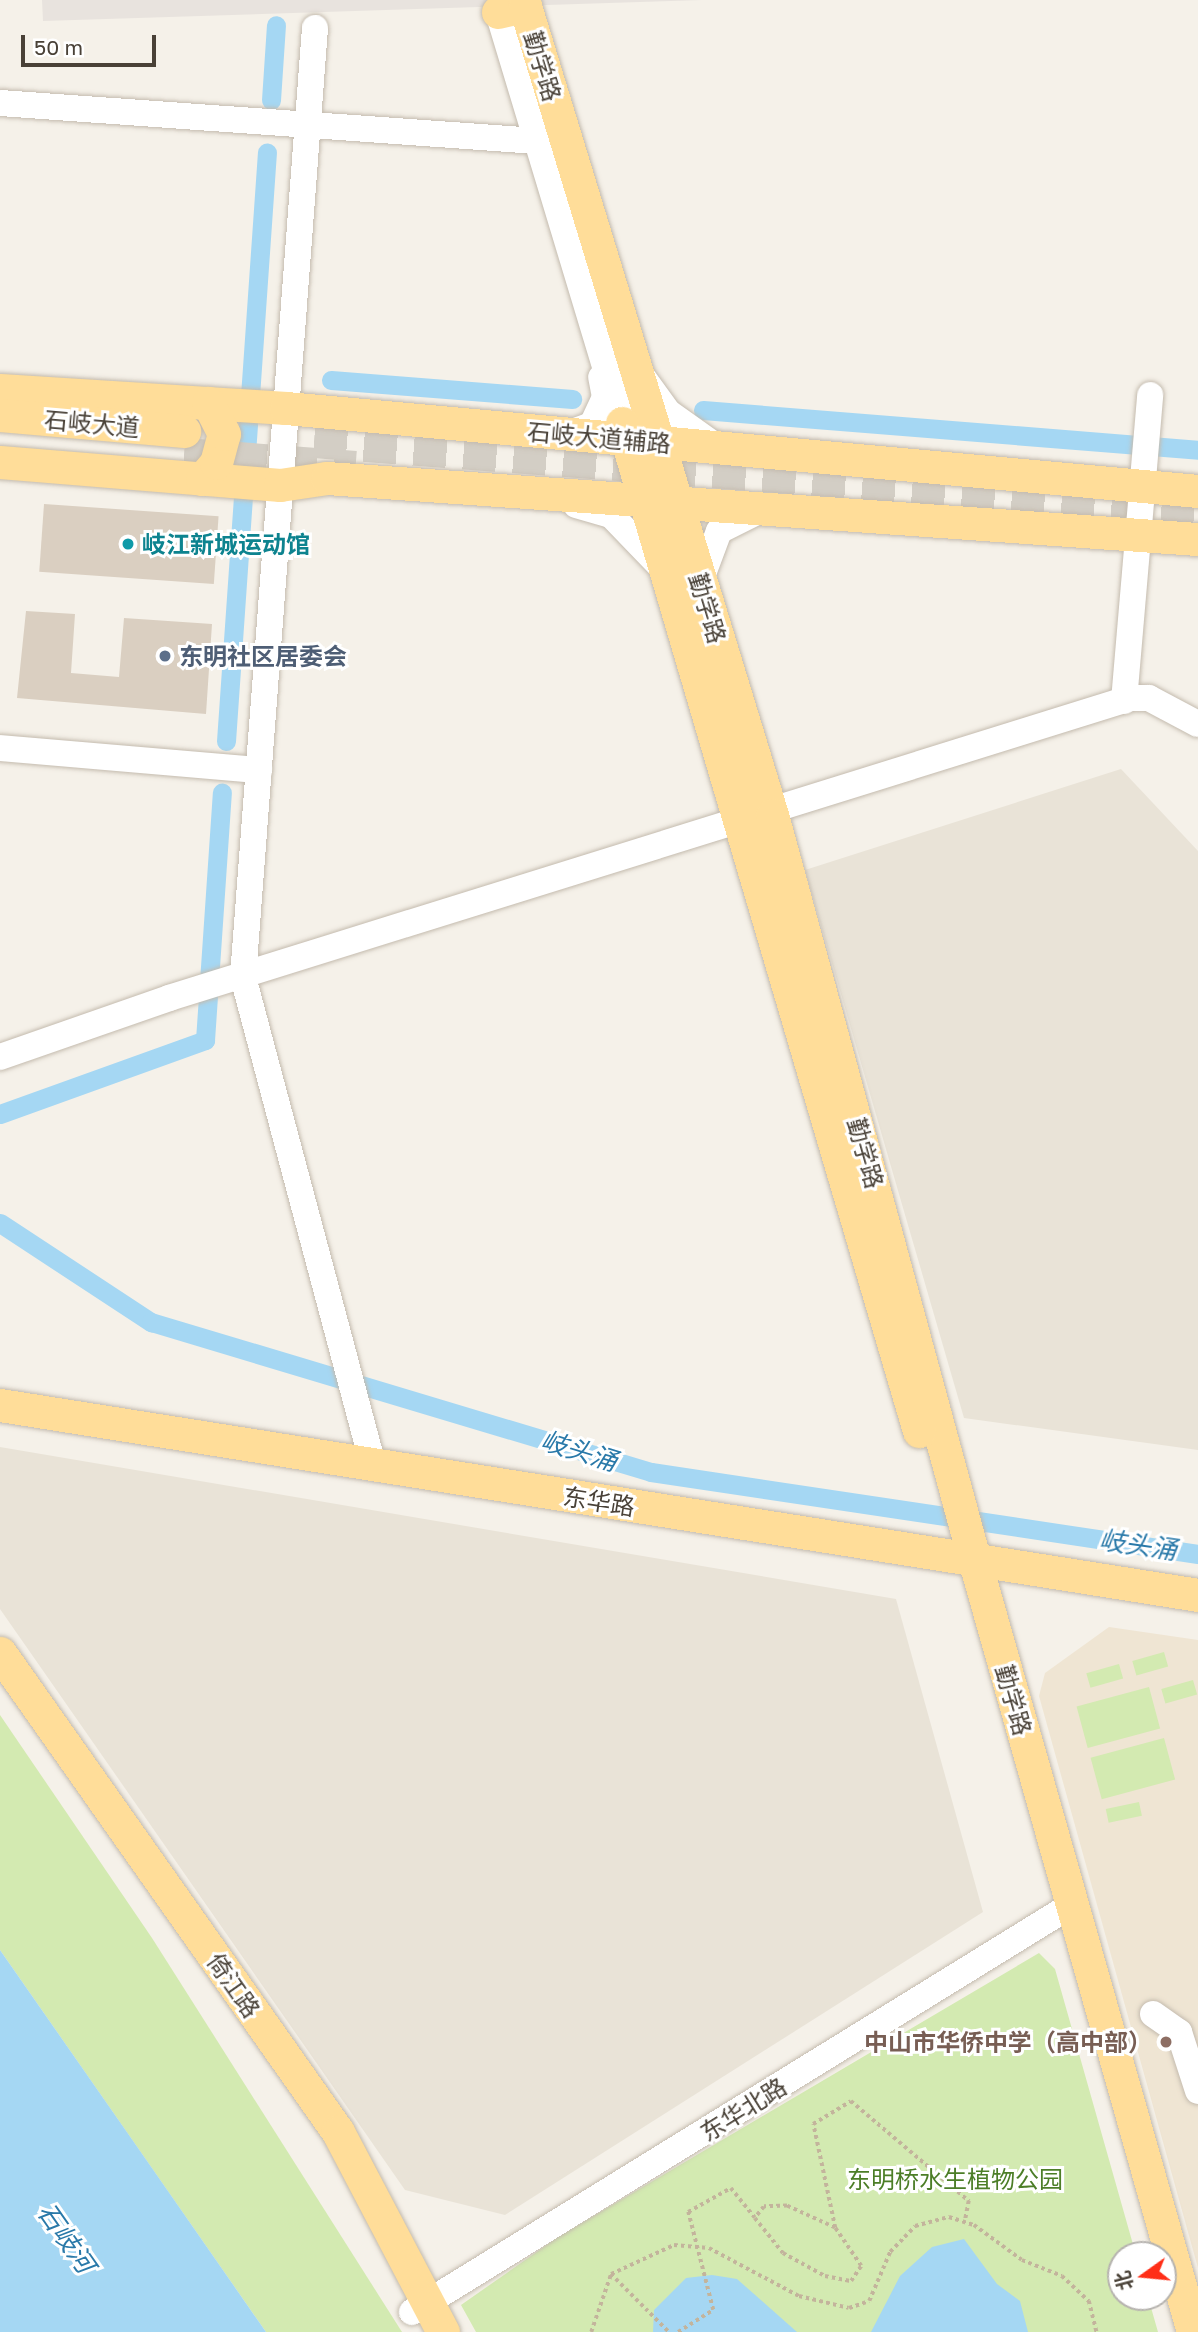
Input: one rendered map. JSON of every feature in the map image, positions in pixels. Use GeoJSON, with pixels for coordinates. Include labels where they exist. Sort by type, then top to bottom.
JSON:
{"type":"FeatureCollection","features":[{"type":"Feature","properties":{"kind":"main road","name":"勤学路"},"geometry":{"type":"LineString","coordinates":[[498,12],[525,6],[632,359],[636,435],[660,501],[758,819],[1064,1911],[1193,2332]]}},
{"type":"Feature","properties":{"kind":"main road","name":"石岐大道辅路"},"geometry":{"type":"LineString","coordinates":[[0,390],[286,408],[566,434],[636,435],[719,448],[1143,477],[1198,491]]}},
{"type":"Feature","properties":{"kind":"main road"},"geometry":{"type":"LineString","coordinates":[[190,454],[216,463],[224,434],[208,403]]}},
{"type":"Feature","properties":{"kind":"main road","name":"石岐大道"},"geometry":{"type":"LineString","coordinates":[[0,415],[190,454]]}},
{"type":"Feature","properties":{"kind":"main road","name":"石岐大道"},"geometry":{"type":"LineString","coordinates":[[0,439],[190,454]]}},
{"type":"Feature","properties":{"kind":"main road"},"geometry":{"type":"LineString","coordinates":[[0,462],[190,454],[281,485],[327,478],[1198,539]]}},
{"type":"Feature","properties":{"kind":"main road","name":"东华路"},"geometry":{"type":"LineString","coordinates":[[0,1405],[373,1465],[967,1568],[1198,1612]]}},
{"type":"Feature","properties":{"kind":"main road","name":"东华路"},"geometry":{"type":"LineString","coordinates":[[0,1423],[967,1568],[1198,1595]]}},
{"type":"Feature","properties":{"kind":"main road","name":"倚江路"},"geometry":{"type":"LineString","coordinates":[[0,1653],[338,2132],[421,2316]]}},
{"type":"Feature","properties":{"kind":"main road","name":"倚江路"},"geometry":{"type":"LineString","coordinates":[[0,1686],[321,2137],[421,2316],[443,2332]]}},
{"type":"Feature","properties":{"kind":"main road","name":"勤学路"},"geometry":{"type":"LineString","coordinates":[[1064,1911],[1146,2241]]}},
{"type":"Feature","properties":{"kind":"main road"},"geometry":{"type":"LineString","coordinates":[[1165,2311],[1170,2332]]}},
{"type":"Feature","properties":{"kind":"street"},"geometry":{"type":"LineString","coordinates":[[498,12],[590,316],[636,435]]}},
{"type":"Feature","properties":{"kind":"street"},"geometry":{"type":"LineString","coordinates":[[315,28],[242,977],[373,1465]]}},
{"type":"Feature","properties":{"kind":"street"},"geometry":{"type":"LineString","coordinates":[[0,103],[537,141]]}},
{"type":"Feature","properties":{"kind":"street"},"geometry":{"type":"LineString","coordinates":[[566,434],[593,425],[605,397],[590,316]]}},
{"type":"Feature","properties":{"kind":"street"},"geometry":{"type":"LineString","coordinates":[[632,359],[668,412],[719,448]]}},
{"type":"Feature","properties":{"kind":"street"},"geometry":{"type":"LineString","coordinates":[[1124,701],[1149,401]]}},
{"type":"Feature","properties":{"kind":"street"},"geometry":{"type":"LineString","coordinates":[[530,492],[611,515],[684,580],[719,531],[735,519],[767,508]]}},
{"type":"Feature","properties":{"kind":"street"},"geometry":{"type":"LineString","coordinates":[[0,1057],[169,998],[758,819],[1124,701],[1149,698],[1198,723]]}},
{"type":"Feature","properties":{"kind":"street"},"geometry":{"type":"LineString","coordinates":[[0,748],[259,770]]}},
{"type":"Feature","properties":{"kind":"street","name":"东华北路"},"geometry":{"type":"LineString","coordinates":[[421,2316],[1064,1911]]}},
{"type":"Feature","properties":{"kind":"street"},"geometry":{"type":"LineString","coordinates":[[1153,2014],[1179,2032],[1198,2091]]}},
{"type":"Feature","properties":{"kind":"path"},"geometry":{"type":"LineString","coordinates":[[678,2332],[713,2310],[688,2212],[731,2188],[783,2253],[825,2276],[851,2281],[861,2266],[835,2228],[813,2124],[851,2101],[969,2201],[965,2222]]}},
{"type":"Feature","properties":{"kind":"path"},"geometry":{"type":"LineString","coordinates":[[755,2218],[764,2207],[787,2206],[835,2228]]}},
{"type":"Feature","properties":{"kind":"path"},"geometry":{"type":"LineString","coordinates":[[591,2332],[611,2274],[674,2245],[709,2248],[799,2296],[849,2308],[869,2301],[890,2252],[915,2226],[949,2217],[965,2222],[1022,2260],[1062,2276],[1089,2301],[1097,2332]]}},
{"type":"Feature","properties":{"kind":"path"},"geometry":{"type":"LineString","coordinates":[[611,2274],[669,2332]]}},
{"type":"Feature","properties":{"kind":"shaded area"},"geometry":{"type":"Polygon","coordinates":[[[42,0],[702,0],[43,21],[42,0]]]}},
{"type":"Feature","properties":{"kind":"shaded area"},"geometry":{"type":"Polygon","coordinates":[[[1121,769],[1198,851],[1198,1450],[964,1418],[805,870],[1121,769]]]}},
{"type":"Feature","properties":{"kind":"shaded area"},"geometry":{"type":"Polygon","coordinates":[[[0,1447],[896,1599],[983,1912],[505,2215],[405,2190],[0,1609],[0,1447]]]}},
{"type":"Feature","properties":{"kind":"shaded area","name":"中山市华侨中学（高中部）"},"geometry":{"type":"Polygon","coordinates":[[[1109,1627],[1198,1640],[1198,2268],[1039,1696],[1045,1673],[1109,1627]]]}},
{"type":"Feature","properties":{"kind":"green space"},"geometry":{"type":"Polygon","coordinates":[[[1164,1652],[1168,1666],[1136,1676],[1132,1661],[1164,1652]]]}},
{"type":"Feature","properties":{"kind":"green space"},"geometry":{"type":"Polygon","coordinates":[[[1119,1664],[1123,1678],[1090,1688],[1086,1673],[1119,1664]]]}},
{"type":"Feature","properties":{"kind":"green space"},"geometry":{"type":"Polygon","coordinates":[[[1193,1680],[1197,1694],[1165,1704],[1161,1689],[1193,1680]]]}},
{"type":"Feature","properties":{"kind":"green space"},"geometry":{"type":"Polygon","coordinates":[[[1149,1687],[1160,1729],[1088,1748],[1077,1706],[1149,1687]]]}},
{"type":"Feature","properties":{"kind":"green space"},"geometry":{"type":"Polygon","coordinates":[[[0,1715],[152,1938],[402,2332],[266,2332],[0,1950],[0,1715]]]}},
{"type":"Feature","properties":{"kind":"green space"},"geometry":{"type":"Polygon","coordinates":[[[1164,1738],[1175,1780],[1102,1799],[1091,1758],[1164,1738]]]}},
{"type":"Feature","properties":{"kind":"green space"},"geometry":{"type":"Polygon","coordinates":[[[1139,1802],[1142,1816],[1109,1823],[1106,1809],[1139,1802]]]}},
{"type":"Feature","properties":{"kind":"green space","name":"东明桥水生植物公园"},"geometry":{"type":"Polygon","coordinates":[[[1039,1953],[1055,1969],[1132,2241],[1107,2241],[1107,2311],[1152,2311],[1158,2332],[476,2332],[461,2305],[558,2237],[1039,1953]]]}},
{"type":"Feature","properties":{"kind":"water","name":"石岐河"},"geometry":{"type":"Polygon","coordinates":[[[0,1950],[138,2148],[266,2332],[0,2332],[0,1950]]]}},
{"type":"Feature","properties":{"kind":"water"},"geometry":{"type":"Polygon","coordinates":[[[964,2239],[997,2284],[1020,2301],[1028,2332],[871,2332],[900,2276],[932,2247],[964,2239]]]}},
{"type":"Feature","properties":{"kind":"water"},"geometry":{"type":"Polygon","coordinates":[[[712,2275],[737,2279],[797,2332],[653,2332],[654,2310],[686,2278],[712,2275]]]}},
{"type":"Feature","properties":{"kind":"building","name":"岐江新城运动馆"},"geometry":{"type":"Polygon","coordinates":[[[44,504],[219,516],[214,584],[39,572],[44,504]]]}},
{"type":"Feature","properties":{"kind":"building","name":"东明社区居委会"},"geometry":{"type":"Polygon","coordinates":[[[26,611],[75,614],[71,673],[119,677],[124,618],[212,624],[206,714],[17,698],[26,611]]]}},
{"type":"Feature","properties":{"kind":"waterway"},"geometry":{"type":"LineString","coordinates":[[271,100],[276,25]]}},
{"type":"Feature","properties":{"kind":"waterway"},"geometry":{"type":"LineString","coordinates":[[226,741],[267,152]]}},
{"type":"Feature","properties":{"kind":"waterway"},"geometry":{"type":"LineString","coordinates":[[331,380],[572,399]]}},
{"type":"Feature","properties":{"kind":"waterway"},"geometry":{"type":"LineString","coordinates":[[703,410],[1198,450]]}},
{"type":"Feature","properties":{"kind":"waterway"},"geometry":{"type":"LineString","coordinates":[[0,1114],[205,1040],[222,793]]}},
{"type":"Feature","properties":{"kind":"waterway","name":"岐头涌"},"geometry":{"type":"LineString","coordinates":[[0,1223],[151,1322],[651,1472],[1198,1554]]}},
{"type":"Feature","properties":{"kind":"tunnel"},"geometry":{"type":"LineString","coordinates":[[314,441],[1198,508]]}},
{"type":"Feature","properties":{"kind":"tunnel"},"geometry":{"type":"LineString","coordinates":[[184,454],[356,467]]}},
{"type":"Feature","properties":{"kind":"place","name":"岐江新城运动馆"},"geometry":{"type":"Point","coordinates":[128,544]}},
{"type":"Feature","properties":{"kind":"place","name":"东明社区居委会"},"geometry":{"type":"Point","coordinates":[165,656]}},
{"type":"Feature","properties":{"kind":"place","name":"中山市华侨中学（高中部）"},"geometry":{"type":"Point","coordinates":[1166,2042]}}]}
